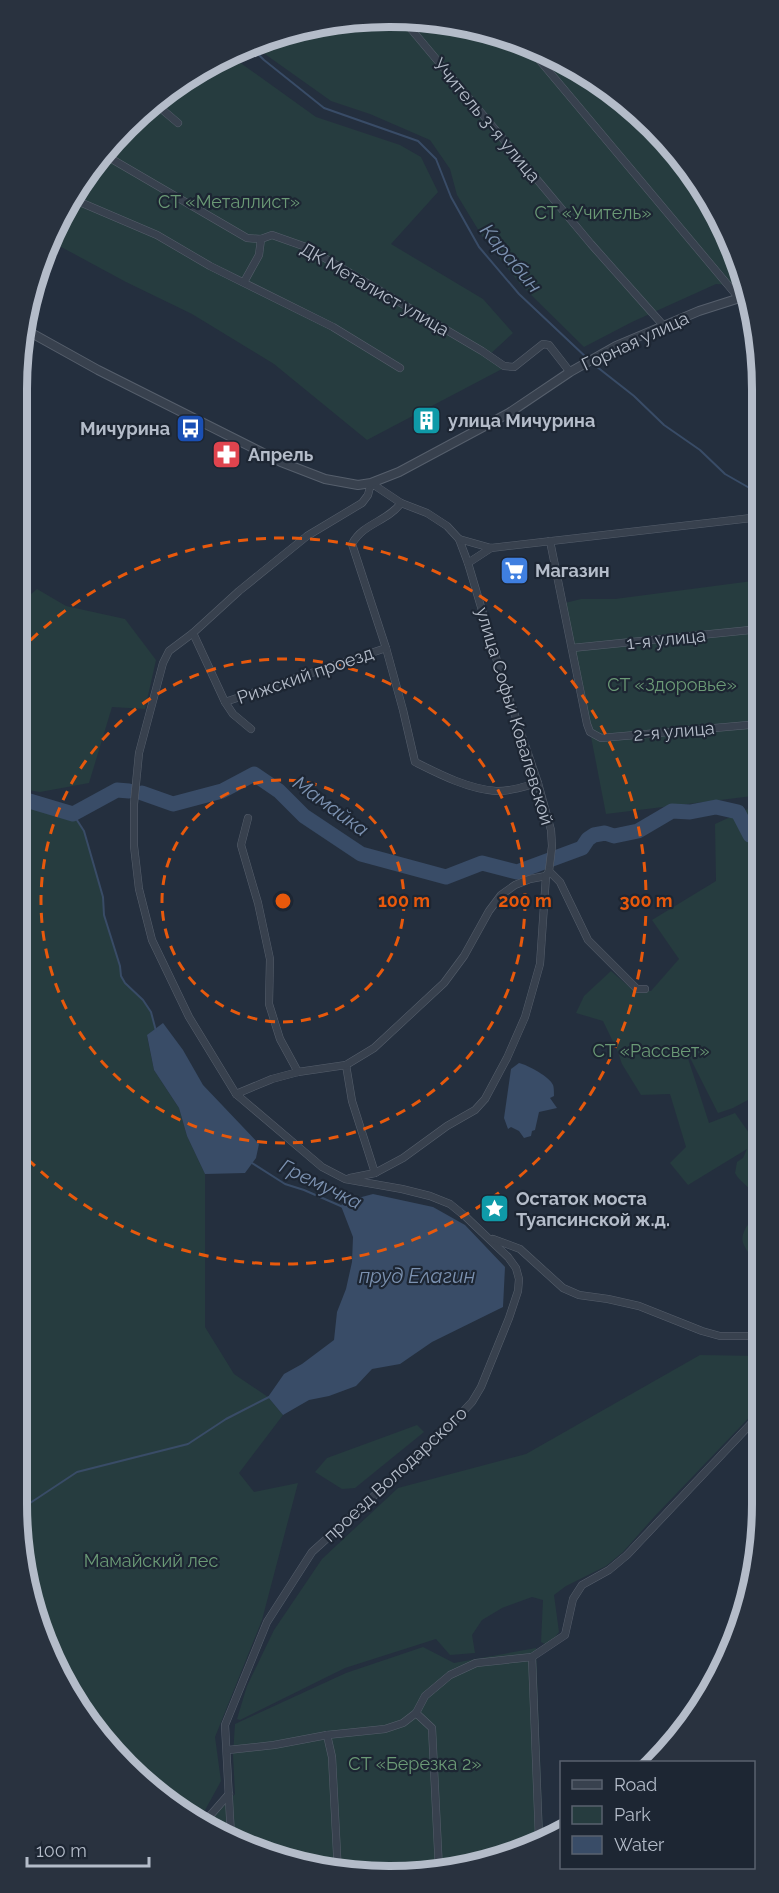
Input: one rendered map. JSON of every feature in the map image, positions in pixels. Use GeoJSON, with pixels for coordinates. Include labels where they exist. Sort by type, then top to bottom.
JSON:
{"type":"FeatureCollection","features":[{"type":"Feature","properties":{"kind":"street","name":"Учитель 3-я улица"},"geometry":{"type":"LineString","coordinates":[[410,28],[591,244],[663,326]]}},
{"type":"Feature","properties":{"kind":"street"},"geometry":{"type":"LineString","coordinates":[[539,60],[739,294]]}},
{"type":"Feature","properties":{"kind":"street"},"geometry":{"type":"LineString","coordinates":[[161,108],[178,123]]}},
{"type":"Feature","properties":{"kind":"street","name":"ДК Металист улица"},"geometry":{"type":"LineString","coordinates":[[110,158],[247,238],[261,239],[272,235],[306,247],[504,366],[514,367],[546,344],[570,372]]}},
{"type":"Feature","properties":{"kind":"street"},"geometry":{"type":"LineString","coordinates":[[82,203],[157,235],[210,266],[333,327],[400,368]]}},
{"type":"Feature","properties":{"kind":"street"},"geometry":{"type":"LineString","coordinates":[[244,282],[259,255],[261,239]]}},
{"type":"Feature","properties":{"kind":"street","name":"Горная улица"},"geometry":{"type":"LineString","coordinates":[[371,483],[399,472],[508,413],[570,372],[616,346],[652,330],[740,298]]}},
{"type":"Feature","properties":{"kind":"street"},"geometry":{"type":"LineString","coordinates":[[32,333],[294,468],[336,482],[358,485],[371,483],[401,503],[427,513],[447,526],[459,539],[491,548],[752,518]]}},
{"type":"Feature","properties":{"kind":"street","name":"проезд Володарского"},"geometry":{"type":"LineString","coordinates":[[231,1830],[225,1725],[267,1622],[312,1552],[440,1436],[472,1402],[481,1387],[512,1309],[519,1279],[516,1268],[508,1257],[466,1216],[450,1204],[430,1196],[345,1179],[322,1167],[236,1094],[189,1017],[152,940],[140,889],[134,846],[134,804],[139,753],[163,663],[169,651],[307,537],[362,503],[368,495],[371,483]]}},
{"type":"Feature","properties":{"kind":"street","name":"Рижский проезд"},"geometry":{"type":"LineString","coordinates":[[401,503],[394,513],[360,532],[352,544],[386,648],[415,762],[438,774],[497,792],[538,783]]}},
{"type":"Feature","properties":{"kind":"street","name":"улица Софьи Ковалевской"},"geometry":{"type":"LineString","coordinates":[[345,1179],[375,1173],[403,1158],[447,1126],[475,1110],[485,1099],[525,1017],[540,964],[552,846],[550,830],[538,783],[459,539]]}},
{"type":"Feature","properties":{"kind":"street"},"geometry":{"type":"LineString","coordinates":[[550,541],[572,648]]}},
{"type":"Feature","properties":{"kind":"street"},"geometry":{"type":"LineString","coordinates":[[468,563],[491,548]]}},
{"type":"Feature","properties":{"kind":"street","name":"1-я улица"},"geometry":{"type":"LineString","coordinates":[[572,648],[752,630]]}},
{"type":"Feature","properties":{"kind":"street"},"geometry":{"type":"LineString","coordinates":[[193,633],[232,714],[250,729]]}},
{"type":"Feature","properties":{"kind":"street","name":"Рижский проезд"},"geometry":{"type":"LineString","coordinates":[[225,702],[386,648]]}},
{"type":"Feature","properties":{"kind":"street","name":"2-я улица"},"geometry":{"type":"LineString","coordinates":[[572,648],[590,732],[601,738],[752,725]]}},
{"type":"Feature","properties":{"kind":"street"},"geometry":{"type":"LineString","coordinates":[[248,818],[241,845],[258,903],[270,958],[269,1004],[280,1039],[298,1072]]}},
{"type":"Feature","properties":{"kind":"street"},"geometry":{"type":"LineString","coordinates":[[236,1094],[272,1079],[298,1072],[346,1065],[374,1048],[444,982],[464,956],[489,911],[501,895],[515,885],[548,871],[560,882],[588,940],[637,989],[645,989]]}},
{"type":"Feature","properties":{"kind":"street"},"geometry":{"type":"LineString","coordinates":[[346,1065],[352,1101],[375,1173]]}},
{"type":"Feature","properties":{"kind":"street"},"geometry":{"type":"LineString","coordinates":[[489,1238],[520,1249],[563,1288],[579,1295],[639,1306],[720,1336],[752,1336]]}},
{"type":"Feature","properties":{"kind":"street"},"geometry":{"type":"LineString","coordinates":[[228,1750],[385,1729],[403,1723],[416,1713],[424,1696],[450,1675],[476,1663],[532,1657],[565,1635],[573,1599],[582,1585],[627,1555],[752,1423]]}},
{"type":"Feature","properties":{"kind":"street"},"geometry":{"type":"LineString","coordinates":[[532,1657],[539,1834]]}},
{"type":"Feature","properties":{"kind":"street"},"geometry":{"type":"LineString","coordinates":[[416,1713],[432,1728],[440,1863]]}},
{"type":"Feature","properties":{"kind":"street"},"geometry":{"type":"LineString","coordinates":[[327,1735],[332,1757],[337,1862]]}},
{"type":"Feature","properties":{"kind":"street"},"geometry":{"type":"LineString","coordinates":[[209,1817],[229,1794]]}},
{"type":"Feature","properties":{"kind":"green space","name":"СТ «Учитель»"},"geometry":{"type":"Polygon","coordinates":[[[413,28],[483,39],[550,64],[610,102],[629,117],[662,150],[691,188],[715,229],[737,286],[716,284],[632,322],[584,347],[520,284],[482,236],[457,195],[450,169],[430,140],[370,114],[331,101],[261,51],[296,39],[342,30],[413,28]]]}},
{"type":"Feature","properties":{"kind":"green space","name":"СТ «Металлист»"},"geometry":{"type":"Polygon","coordinates":[[[237,61],[316,117],[400,145],[421,157],[438,192],[391,244],[483,299],[513,333],[486,358],[502,369],[367,440],[274,364],[192,314],[57,245],[64,229],[88,188],[133,133],[188,88],[237,61]]]}},
{"type":"Feature","properties":{"kind":"green space","name":"СТ «Здоровье»"},"geometry":{"type":"Polygon","coordinates":[[[752,581],[752,796],[606,814],[565,603],[581,599],[615,599],[752,581]]]}},
{"type":"Feature","properties":{"kind":"green space"},"geometry":{"type":"Polygon","coordinates":[[[37,589],[66,606],[125,619],[156,660],[145,709],[112,707],[89,783],[40,792],[27,790],[27,598],[37,589]]]}},
{"type":"Feature","properties":{"kind":"green space","name":"Мамайский лес"},"geometry":{"type":"Polygon","coordinates":[[[27,803],[73,815],[84,831],[103,897],[104,915],[121,976],[151,1012],[155,1029],[147,1036],[154,1070],[179,1108],[187,1136],[205,1174],[205,1327],[234,1374],[268,1397],[283,1415],[239,1473],[254,1492],[298,1483],[262,1620],[215,1737],[221,1781],[204,1812],[188,1805],[150,1776],[117,1743],[88,1705],[64,1664],[46,1620],[34,1574],[27,1504],[27,803]]]}},
{"type":"Feature","properties":{"kind":"green space","name":"СТ «Рассвет»"},"geometry":{"type":"Polygon","coordinates":[[[752,807],[752,1098],[718,1113],[684,1046],[709,1123],[735,1113],[752,1137],[752,1191],[735,1173],[737,1162],[743,1158],[747,1149],[688,1185],[670,1163],[686,1147],[670,1094],[641,1095],[622,1064],[603,1021],[576,1013],[584,996],[611,971],[633,990],[651,991],[679,959],[652,920],[716,881],[715,824],[752,807]]]}},
{"type":"Feature","properties":{"kind":"green space"},"geometry":{"type":"Polygon","coordinates":[[[752,1219],[752,1257],[743,1243],[744,1232],[752,1219]]]}},
{"type":"Feature","properties":{"kind":"green space"},"geometry":{"type":"Polygon","coordinates":[[[700,1355],[752,1356],[752,1414],[623,1552],[606,1566],[566,1586],[554,1595],[559,1632],[555,1637],[545,1644],[541,1642],[543,1600],[532,1597],[502,1608],[482,1620],[472,1635],[475,1653],[450,1655],[436,1639],[345,1668],[240,1720],[237,1719],[247,1686],[274,1630],[322,1559],[398,1488],[526,1454],[700,1355]]]}},
{"type":"Feature","properties":{"kind":"green space"},"geometry":{"type":"Polygon","coordinates":[[[417,1425],[424,1432],[355,1488],[342,1489],[315,1472],[327,1458],[417,1425]]]}},
{"type":"Feature","properties":{"kind":"green space","name":"СТ «Березка 2»"},"geometry":{"type":"Polygon","coordinates":[[[423,1647],[454,1663],[536,1648],[543,1832],[483,1854],[437,1863],[390,1866],[342,1863],[296,1854],[229,1829],[212,1819],[235,1794],[233,1755],[235,1724],[346,1673],[423,1647]]]}},
{"type":"Feature","properties":{"kind":"water"},"geometry":{"type":"Polygon","coordinates":[[[163,1023],[183,1050],[203,1085],[259,1144],[256,1158],[245,1173],[205,1174],[187,1136],[179,1108],[154,1070],[147,1035],[163,1023]]]}},
{"type":"Feature","properties":{"kind":"water"},"geometry":{"type":"Polygon","coordinates":[[[519,1063],[548,1078],[553,1086],[554,1096],[550,1098],[557,1108],[539,1112],[535,1130],[532,1131],[531,1136],[524,1138],[519,1131],[511,1127],[508,1129],[504,1118],[511,1069],[519,1063]]]}},
{"type":"Feature","properties":{"kind":"water","name":"пруд Елагин"},"geometry":{"type":"Polygon","coordinates":[[[373,1194],[433,1207],[465,1225],[505,1267],[503,1307],[432,1342],[400,1364],[372,1369],[356,1386],[329,1396],[309,1400],[283,1415],[268,1397],[284,1374],[302,1364],[334,1340],[337,1312],[346,1289],[352,1262],[353,1237],[341,1206],[343,1202],[373,1194]]]}},
{"type":"Feature","properties":{"kind":"waterway","name":"Карабин"},"geometry":{"type":"LineString","coordinates":[[257,53],[324,108],[418,141],[436,159],[451,197],[479,247],[519,294],[588,359]]}},
{"type":"Feature","properties":{"kind":"waterway","name":"Карабин"},"geometry":{"type":"LineString","coordinates":[[592,363],[634,396],[664,425],[700,450],[725,474],[752,489]]}},
{"type":"Feature","properties":{"kind":"waterway","name":"Мамайка"},"geometry":{"type":"LineString","coordinates":[[142,793],[173,804],[222,791],[254,774],[279,791],[304,816],[361,854],[446,877],[482,863],[517,872],[582,848],[594,835],[605,833],[614,836],[638,831],[672,811],[690,812],[716,807],[738,812],[752,835]]}},
{"type":"Feature","properties":{"kind":"waterway","name":"Гремучка"},"geometry":{"type":"LineString","coordinates":[[27,800],[73,814],[117,790],[129,791]]}},
{"type":"Feature","properties":{"kind":"waterway","name":"Гремучка"},"geometry":{"type":"LineString","coordinates":[[73,814],[84,831],[103,897],[104,915],[121,976],[151,1012],[156,1031]]}},
{"type":"Feature","properties":{"kind":"waterway","name":"Гремучка"},"geometry":{"type":"LineString","coordinates":[[252,1163],[285,1184],[343,1207]]}},
{"type":"Feature","properties":{"kind":"waterway","name":"Гремучка"},"geometry":{"type":"LineString","coordinates":[[27,1505],[77,1472],[188,1444],[226,1419],[269,1397]]}},
{"type":"Feature","properties":{"kind":"place","name":"улица Мичурина"},"geometry":{"type":"Point","coordinates":[427,420]}},
{"type":"Feature","properties":{"kind":"place","name":"Мичурина"},"geometry":{"type":"Point","coordinates":[191,428]}},
{"type":"Feature","properties":{"kind":"place","name":"Апрель"},"geometry":{"type":"Point","coordinates":[227,454]}},
{"type":"Feature","properties":{"kind":"place","name":"Магазин"},"geometry":{"type":"Point","coordinates":[514,570]}},
{"type":"Feature","properties":{"kind":"place","name":"Остаток моста Туапсинской ж.д."},"geometry":{"type":"Point","coordinates":[495,1208]}}]}
